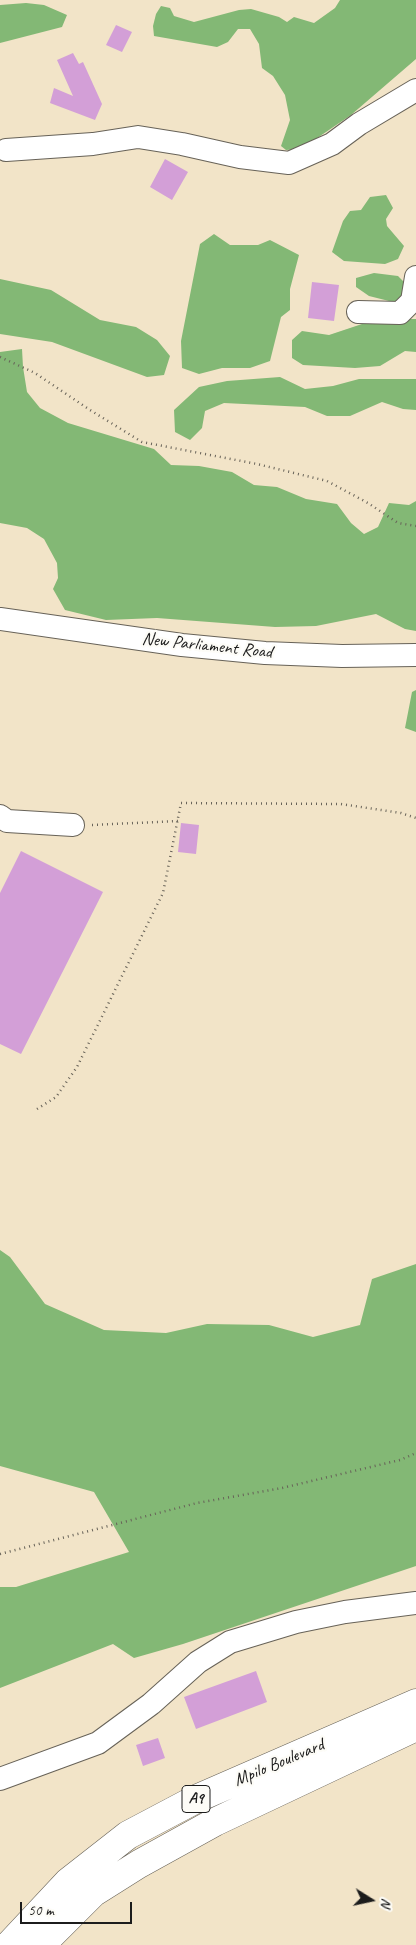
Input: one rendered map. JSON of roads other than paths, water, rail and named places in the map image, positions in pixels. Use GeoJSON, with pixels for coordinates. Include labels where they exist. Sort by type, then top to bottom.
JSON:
{"type":"FeatureCollection","features":[{"type":"Feature","properties":{"kind":"highway","name":"Mpilo Boulevard"},"geometry":{"type":"LineString","coordinates":[[9,1945],[68,1882],[128,1835],[198,1798],[416,1703]]}},
{"type":"Feature","properties":{"kind":"highway","name":"Mpilo Boulevard"},"geometry":{"type":"LineString","coordinates":[[41,1945],[93,1893],[139,1864],[215,1822],[416,1728]]}},
{"type":"Feature","properties":{"kind":"street"},"geometry":{"type":"LineString","coordinates":[[6,150],[92,144],[138,138],[182,144],[240,157],[289,163],[332,144],[359,124],[416,90]]}},
{"type":"Feature","properties":{"kind":"street"},"geometry":{"type":"LineString","coordinates":[[358,312],[400,313],[412,302],[416,277]]}},
{"type":"Feature","properties":{"kind":"street","name":"New Parliament Road"},"geometry":{"type":"LineString","coordinates":[[0,619],[173,644],[265,653],[342,656],[416,655]]}},
{"type":"Feature","properties":{"kind":"street"},"geometry":{"type":"LineString","coordinates":[[0,816],[7,821],[73,825]]}},
{"type":"Feature","properties":{"kind":"street"},"geometry":{"type":"LineString","coordinates":[[0,1778],[98,1743],[151,1704],[198,1662],[230,1642],[296,1622],[345,1612],[416,1603]]}}]}
